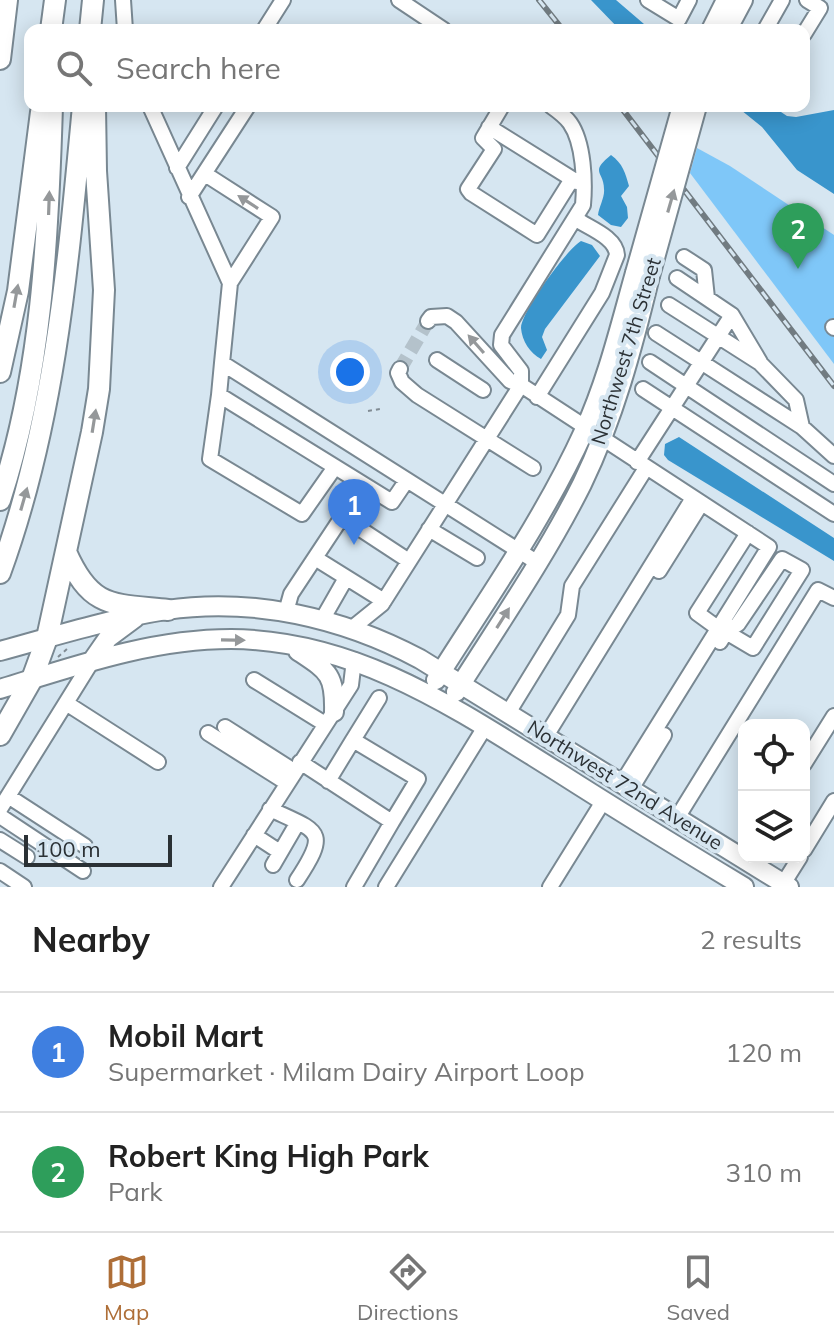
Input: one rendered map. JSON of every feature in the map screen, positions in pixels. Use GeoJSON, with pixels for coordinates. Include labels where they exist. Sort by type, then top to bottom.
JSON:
{"type":"FeatureCollection","features":[{"type":"Feature","properties":{"kind":"highway"},"geometry":{"type":"LineString","coordinates":[[0,59],[7,0]]}},
{"type":"Feature","properties":{"kind":"highway"},"geometry":{"type":"LineString","coordinates":[[53,24],[55,0]]}},
{"type":"Feature","properties":{"kind":"highway"},"geometry":{"type":"LineString","coordinates":[[90,24],[93,0]]}},
{"type":"Feature","properties":{"kind":"highway"},"geometry":{"type":"LineString","coordinates":[[0,372],[18,291],[40,112]]}},
{"type":"Feature","properties":{"kind":"highway"},"geometry":{"type":"LineString","coordinates":[[0,500],[30,385],[49,219],[52,112]]}},
{"type":"Feature","properties":{"kind":"highway"},"geometry":{"type":"LineString","coordinates":[[0,573],[31,475],[51,386],[68,270],[82,112]]}},
{"type":"Feature","properties":{"kind":"highway"},"geometry":{"type":"LineString","coordinates":[[0,735],[32,679],[47,638],[92,432],[103,347],[104,290],[95,112]]}},
{"type":"Feature","properties":{"kind":"highway"},"geometry":{"type":"LineString","coordinates":[[0,465],[40,308]]}},
{"type":"Feature","properties":{"kind":"highway"},"geometry":{"type":"LineString","coordinates":[[66,552],[79,578],[99,598],[121,605],[168,610]]}},
{"type":"Feature","properties":{"kind":"main road"},"geometry":{"type":"LineString","coordinates":[[714,24],[726,0]]}},
{"type":"Feature","properties":{"kind":"main road"},"geometry":{"type":"LineString","coordinates":[[730,24],[743,0]]}},
{"type":"Feature","properties":{"kind":"main road","name":"Northwest 7th Street"},"geometry":{"type":"LineString","coordinates":[[448,705],[567,513],[602,439],[625,370],[642,275],[681,112]]}},
{"type":"Feature","properties":{"kind":"main road","name":"Northwest 7th Street"},"geometry":{"type":"LineString","coordinates":[[428,693],[556,486],[585,428],[642,275],[695,112]]}},
{"type":"Feature","properties":{"kind":"main road","name":"Northwest 72nd Avenue"},"geometry":{"type":"LineString","coordinates":[[0,651],[137,615],[168,610],[234,607],[286,612],[322,620],[387,643],[441,672],[738,853]]}},
{"type":"Feature","properties":{"kind":"main road"},"geometry":{"type":"LineString","coordinates":[[92,661],[108,638],[137,615]]}},
{"type":"Feature","properties":{"kind":"main road"},"geometry":{"type":"LineString","coordinates":[[351,629],[354,660]]}},
{"type":"Feature","properties":{"kind":"main road","name":"Northwest 72nd Avenue"},"geometry":{"type":"LineString","coordinates":[[0,689],[148,647],[203,641],[239,640],[289,645],[354,660],[428,693],[604,800],[718,880],[744,887]]}},
{"type":"Feature","properties":{"kind":"main road"},"geometry":{"type":"LineString","coordinates":[[289,645],[330,676],[334,690],[329,718]]}},
{"type":"Feature","properties":{"kind":"main road"},"geometry":{"type":"LineString","coordinates":[[604,800],[623,784]]}},
{"type":"Feature","properties":{"kind":"main road"},"geometry":{"type":"LineString","coordinates":[[718,880],[740,863]]}},
{"type":"Feature","properties":{"kind":"main road","name":"Northwest 72nd Avenue"},"geometry":{"type":"LineString","coordinates":[[753,863],[786,885]]}},
{"type":"Feature","properties":{"kind":"street"},"geometry":{"type":"LineString","coordinates":[[123,0],[125,24]]}},
{"type":"Feature","properties":{"kind":"street"},"geometry":{"type":"LineString","coordinates":[[268,24],[283,0]]}},
{"type":"Feature","properties":{"kind":"street"},"geometry":{"type":"LineString","coordinates":[[399,0],[435,24]]}},
{"type":"Feature","properties":{"kind":"street"},"geometry":{"type":"LineString","coordinates":[[648,0],[679,19],[689,0]]}},
{"type":"Feature","properties":{"kind":"street"},"geometry":{"type":"LineString","coordinates":[[768,24],[782,0]]}},
{"type":"Feature","properties":{"kind":"street"},"geometry":{"type":"LineString","coordinates":[[807,0],[820,8],[810,24]]}},
{"type":"Feature","properties":{"kind":"street"},"geometry":{"type":"LineString","coordinates":[[153,112],[230,283]]}},
{"type":"Feature","properties":{"kind":"street"},"geometry":{"type":"LineString","coordinates":[[177,168],[212,112]]}},
{"type":"Feature","properties":{"kind":"street"},"geometry":{"type":"LineString","coordinates":[[189,197],[244,112]]}},
{"type":"Feature","properties":{"kind":"street"},"geometry":{"type":"LineString","coordinates":[[498,112],[483,138],[494,149],[468,189],[537,235],[578,182]]}},
{"type":"Feature","properties":{"kind":"street"},"geometry":{"type":"LineString","coordinates":[[351,629],[383,603],[521,385],[521,371],[501,345],[502,335],[583,205],[578,182],[575,131],[558,112]]}},
{"type":"Feature","properties":{"kind":"street"},"geometry":{"type":"LineString","coordinates":[[489,127],[578,182]]}},
{"type":"Feature","properties":{"kind":"street"},"geometry":{"type":"LineString","coordinates":[[205,174],[272,217],[230,283],[210,459],[302,514],[335,467]]}},
{"type":"Feature","properties":{"kind":"street"},"geometry":{"type":"LineString","coordinates":[[537,397],[602,293],[617,255],[612,242],[576,219]]}},
{"type":"Feature","properties":{"kind":"street"},"geometry":{"type":"LineString","coordinates":[[684,257],[704,270],[707,298]]}},
{"type":"Feature","properties":{"kind":"street"},"geometry":{"type":"LineString","coordinates":[[677,278],[732,315],[760,363]]}},
{"type":"Feature","properties":{"kind":"street"},"geometry":{"type":"LineString","coordinates":[[669,305],[760,363],[796,400],[802,427]]}},
{"type":"Feature","properties":{"kind":"street"},"geometry":{"type":"LineString","coordinates":[[508,713],[568,615],[572,586],[672,408],[732,315]]}},
{"type":"Feature","properties":{"kind":"street"},"geometry":{"type":"LineString","coordinates":[[428,321],[431,317],[447,316],[503,375],[769,547],[723,631],[623,784]]}},
{"type":"Feature","properties":{"kind":"street"},"geometry":{"type":"LineString","coordinates":[[656,333],[802,427],[834,456]]}},
{"type":"Feature","properties":{"kind":"street"},"geometry":{"type":"LineString","coordinates":[[437,360],[483,390]]}},
{"type":"Feature","properties":{"kind":"street"},"geometry":{"type":"LineString","coordinates":[[650,362],[834,484]]}},
{"type":"Feature","properties":{"kind":"street"},"geometry":{"type":"LineString","coordinates":[[222,363],[538,563]]}},
{"type":"Feature","properties":{"kind":"street"},"geometry":{"type":"LineString","coordinates":[[400,369],[398,373],[402,382],[417,395],[533,468]]}},
{"type":"Feature","properties":{"kind":"street"},"geometry":{"type":"LineString","coordinates":[[643,389],[834,514]]}},
{"type":"Feature","properties":{"kind":"street"},"geometry":{"type":"LineString","coordinates":[[219,395],[392,502],[407,480]]}},
{"type":"Feature","properties":{"kind":"street"},"geometry":{"type":"LineString","coordinates":[[549,738],[697,501]]}},
{"type":"Feature","properties":{"kind":"street"},"geometry":{"type":"LineString","coordinates":[[286,612],[291,594],[342,517],[409,561]]}},
{"type":"Feature","properties":{"kind":"street"},"geometry":{"type":"LineString","coordinates":[[429,529],[477,558]]}},
{"type":"Feature","properties":{"kind":"street"},"geometry":{"type":"LineString","coordinates":[[723,631],[738,624],[782,559],[802,570],[753,648],[723,631],[697,613],[748,533]]}},
{"type":"Feature","properties":{"kind":"street"},"geometry":{"type":"LineString","coordinates":[[315,558],[383,603]]}},
{"type":"Feature","properties":{"kind":"street"},"geometry":{"type":"LineString","coordinates":[[322,620],[346,578]]}},
{"type":"Feature","properties":{"kind":"street"},"geometry":{"type":"LineString","coordinates":[[677,818],[818,590],[834,598]]}},
{"type":"Feature","properties":{"kind":"street"},"geometry":{"type":"LineString","coordinates":[[383,603],[379,626],[387,643]]}},
{"type":"Feature","properties":{"kind":"street"},"geometry":{"type":"LineString","coordinates":[[221,887],[351,685],[354,660]]}},
{"type":"Feature","properties":{"kind":"street"},"geometry":{"type":"LineString","coordinates":[[85,846],[4,802],[92,661]]}},
{"type":"Feature","properties":{"kind":"street"},"geometry":{"type":"LineString","coordinates":[[254,680],[329,718]]}},
{"type":"Feature","properties":{"kind":"street"},"geometry":{"type":"LineString","coordinates":[[328,781],[379,698]]}},
{"type":"Feature","properties":{"kind":"street"},"geometry":{"type":"LineString","coordinates":[[66,703],[158,762]]}},
{"type":"Feature","properties":{"kind":"street"},"geometry":{"type":"LineString","coordinates":[[810,754],[834,716]]}},
{"type":"Feature","properties":{"kind":"street"},"geometry":{"type":"LineString","coordinates":[[225,727],[294,772]]}},
{"type":"Feature","properties":{"kind":"street"},"geometry":{"type":"LineString","coordinates":[[386,887],[485,727]]}},
{"type":"Feature","properties":{"kind":"street"},"geometry":{"type":"LineString","coordinates":[[208,733],[294,772],[328,781],[392,822]]}},
{"type":"Feature","properties":{"kind":"street"},"geometry":{"type":"LineString","coordinates":[[353,740],[418,779],[354,887]]}},
{"type":"Feature","properties":{"kind":"street"},"geometry":{"type":"LineString","coordinates":[[550,887],[604,800]]}},
{"type":"Feature","properties":{"kind":"street"},"geometry":{"type":"LineString","coordinates":[[810,840],[834,801]]}},
{"type":"Feature","properties":{"kind":"street"},"geometry":{"type":"LineString","coordinates":[[270,809],[310,828],[317,836],[318,844],[297,880]]}},
{"type":"Feature","properties":{"kind":"street"},"geometry":{"type":"LineString","coordinates":[[0,816],[83,871]]}},
{"type":"Feature","properties":{"kind":"street"},"geometry":{"type":"LineString","coordinates":[[254,835],[276,859],[298,822]]}},
{"type":"Feature","properties":{"kind":"street"},"geometry":{"type":"LineString","coordinates":[[0,840],[27,857]]}},
{"type":"Feature","properties":{"kind":"street"},"geometry":{"type":"LineString","coordinates":[[786,885],[797,863]]}},
{"type":"Feature","properties":{"kind":"street"},"geometry":{"type":"LineString","coordinates":[[0,871],[24,887]]}},
{"type":"Feature","properties":{"kind":"path"},"geometry":{"type":"LineString","coordinates":[[368,411],[380,409]]}},
{"type":"Feature","properties":{"kind":"path"},"geometry":{"type":"LineString","coordinates":[[54,660],[68,649],[68,643]]}},
{"type":"Feature","properties":{"kind":"shaded area"},"geometry":{"type":"Polygon","coordinates":[[[591,0],[616,0],[644,24],[614,24],[591,0]]]}},
{"type":"Feature","properties":{"kind":"shaded area"},"geometry":{"type":"Polygon","coordinates":[[[834,110],[834,194],[797,170],[762,127],[743,112],[781,112],[796,117],[834,110]]]}},
{"type":"Feature","properties":{"kind":"shaded area"},"geometry":{"type":"Polygon","coordinates":[[[697,148],[730,166],[834,235],[834,364],[690,173],[697,148]]]}},
{"type":"Feature","properties":{"kind":"shaded area"},"geometry":{"type":"Polygon","coordinates":[[[611,155],[623,169],[629,186],[621,196],[628,218],[621,227],[611,225],[598,215],[604,192],[599,169],[611,155]]]}},
{"type":"Feature","properties":{"kind":"shaded area"},"geometry":{"type":"Polygon","coordinates":[[[581,241],[592,245],[600,256],[545,329],[542,337],[547,350],[541,359],[525,342],[521,328],[523,320],[546,282],[581,241]]]}},
{"type":"Feature","properties":{"kind":"shaded area"},"geometry":{"type":"Polygon","coordinates":[[[679,437],[834,538],[834,561],[668,460],[664,455],[665,444],[679,437]]]}},
{"type":"Feature","properties":{"kind":"tunnel"},"geometry":{"type":"LineString","coordinates":[[400,369],[428,321]]}},
{"type":"Feature","properties":{"kind":"railway"},"geometry":{"type":"LineString","coordinates":[[539,0],[558,24]]}},
{"type":"Feature","properties":{"kind":"railway"},"geometry":{"type":"LineString","coordinates":[[625,112],[834,386]]}},
{"type":"Feature","properties":{"kind":"place","name":"Robert King High Park"},"geometry":{"type":"Point","coordinates":[798,269]}},
{"type":"Feature","properties":{"kind":"place","name":"Mobil Mart"},"geometry":{"type":"Point","coordinates":[354,545]}}]}
